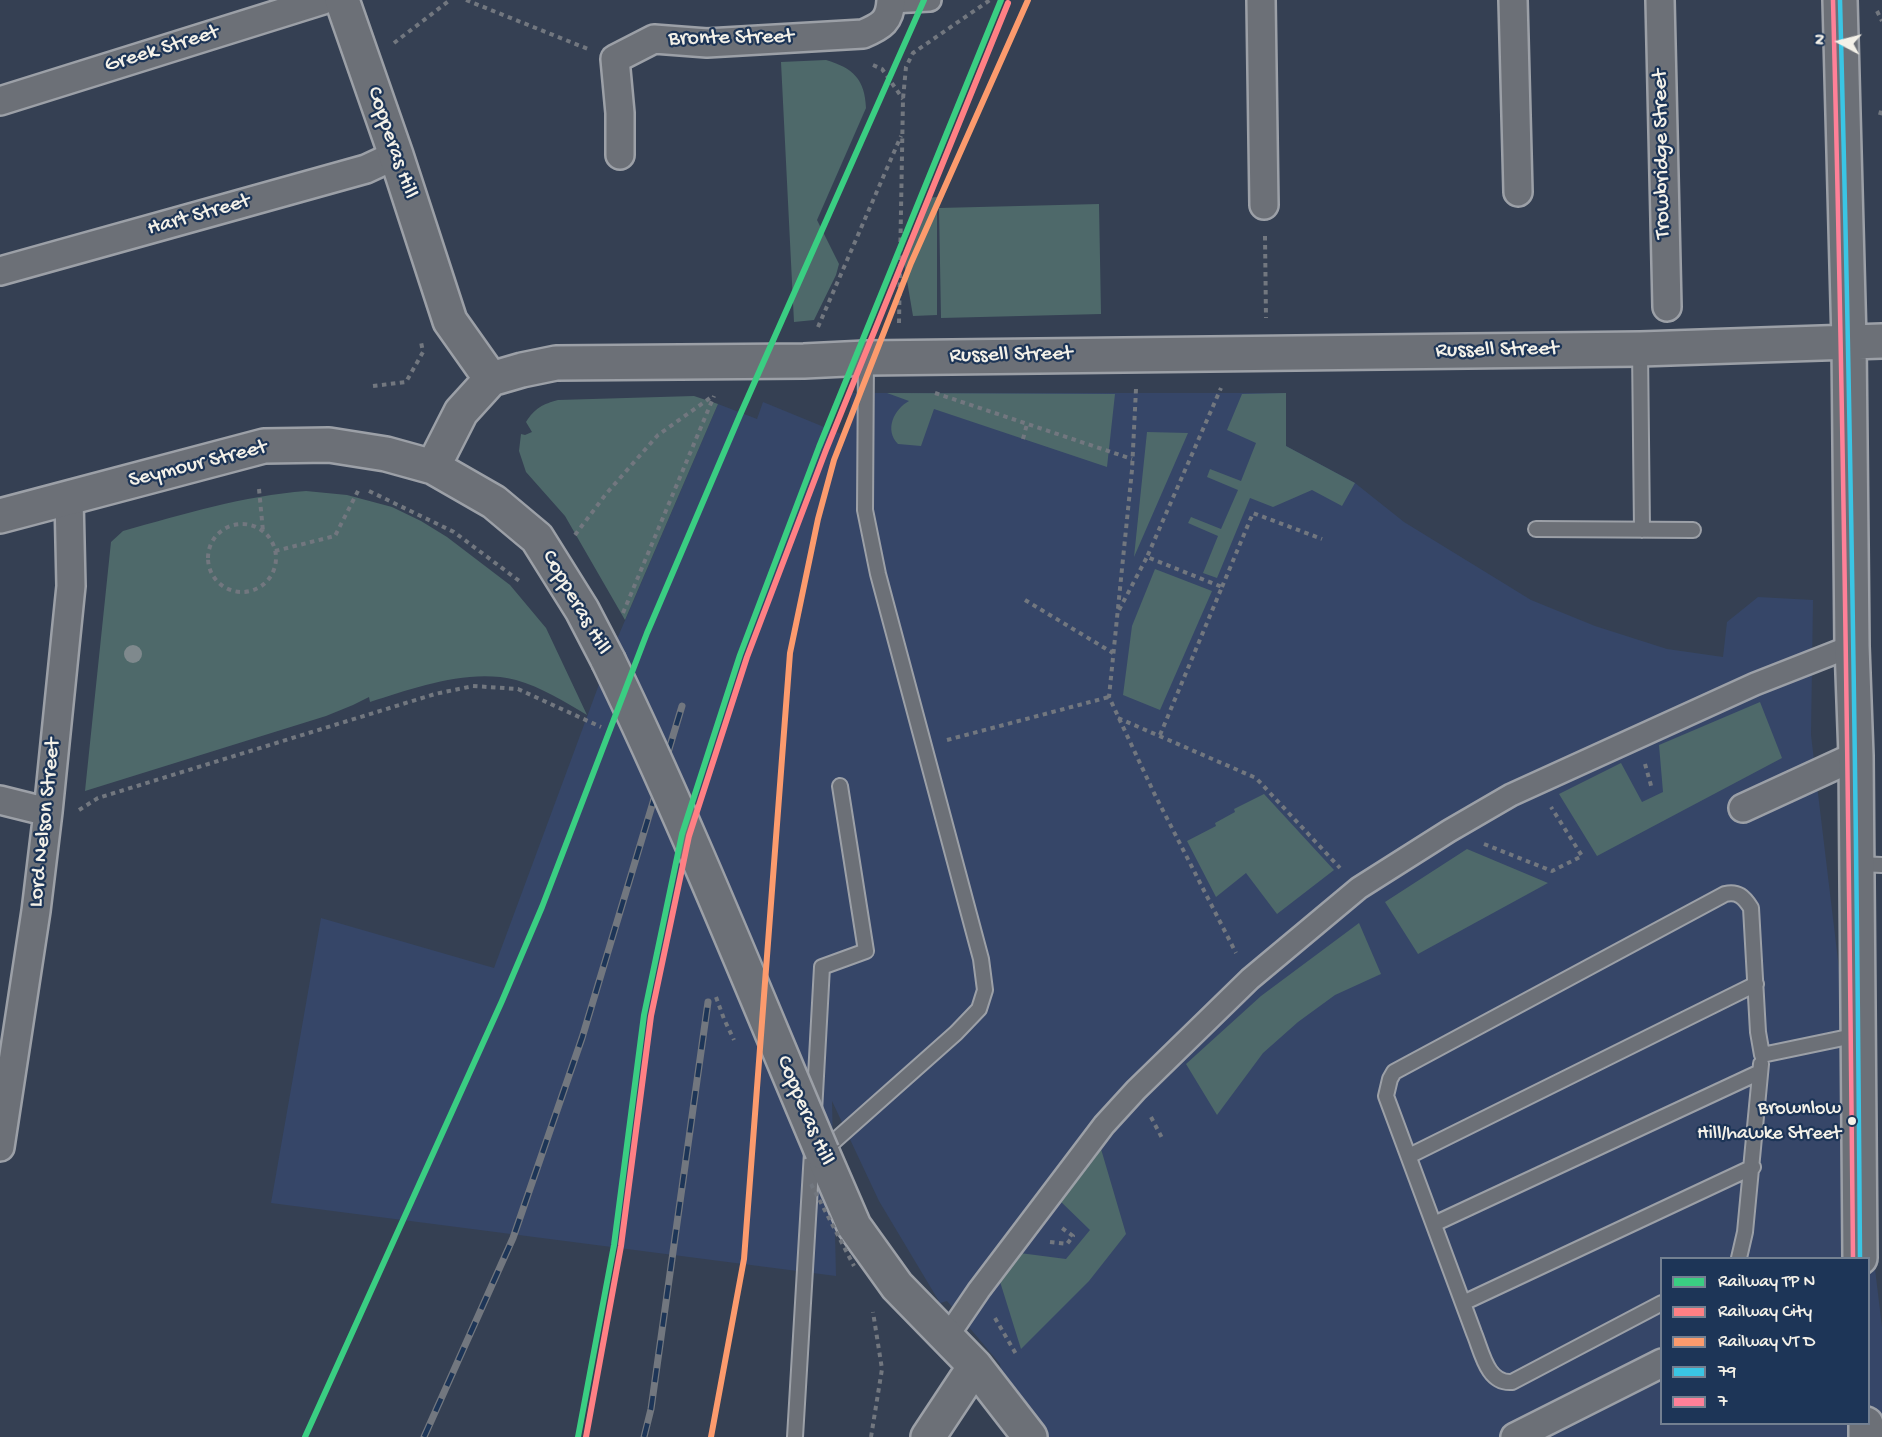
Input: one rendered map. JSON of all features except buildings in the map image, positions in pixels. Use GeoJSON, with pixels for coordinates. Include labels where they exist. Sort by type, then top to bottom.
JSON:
{"type":"FeatureCollection","features":[{"type":"Feature","properties":{"kind":"street","name":"Greek Street"},"geometry":{"type":"LineString","coordinates":[[0,101],[323,0]]}},
{"type":"Feature","properties":{"kind":"street","name":"Copperas Hill"},"geometry":{"type":"LineString","coordinates":[[342,0],[450,321],[491,379]]}},
{"type":"Feature","properties":{"kind":"street"},"geometry":{"type":"LineString","coordinates":[[891,1],[930,0]]}},
{"type":"Feature","properties":{"kind":"street"},"geometry":{"type":"LineString","coordinates":[[1261,0],[1264,205]]}},
{"type":"Feature","properties":{"kind":"street"},"geometry":{"type":"LineString","coordinates":[[1513,0],[1518,192]]}},
{"type":"Feature","properties":{"kind":"street","name":"Trowbridge Street"},"geometry":{"type":"LineString","coordinates":[[1660,0],[1667,307]]}},
{"type":"Feature","properties":{"kind":"street"},"geometry":{"type":"LineString","coordinates":[[1840,0],[1849,341],[1852,646],[1856,756],[1870,865],[1858,1035],[1860,1257]]}},
{"type":"Feature","properties":{"kind":"street","name":"Bronte Street"},"geometry":{"type":"LineString","coordinates":[[615,59],[654,39],[707,43],[863,34],[879,27],[890,15],[891,1]]}},
{"type":"Feature","properties":{"kind":"street"},"geometry":{"type":"LineString","coordinates":[[615,59],[620,113],[620,155]]}},
{"type":"Feature","properties":{"kind":"street","name":"Hart Street"},"geometry":{"type":"LineString","coordinates":[[0,271],[366,169],[396,155]]}},
{"type":"Feature","properties":{"kind":"street","name":"Russell Street"},"geometry":{"type":"LineString","coordinates":[[491,379],[556,363],[1640,349],[1882,341]]}},
{"type":"Feature","properties":{"kind":"street"},"geometry":{"type":"LineString","coordinates":[[433,467],[461,412],[491,379]]}},
{"type":"Feature","properties":{"kind":"street","name":"Seymour Street"},"geometry":{"type":"LineString","coordinates":[[0,516],[264,446],[329,446],[370,450],[433,467]]}},
{"type":"Feature","properties":{"kind":"street","name":"Copperas Hill"},"geometry":{"type":"LineString","coordinates":[[433,467],[494,502],[537,538],[582,610],[634,713],[701,864],[854,1226],[897,1286],[975,1366],[1030,1437]]}},
{"type":"Feature","properties":{"kind":"street","name":"Lord Nelson Street"},"geometry":{"type":"LineString","coordinates":[[0,1147],[36,911],[61,812],[71,586],[69,498]]}},
{"type":"Feature","properties":{"kind":"street"},"geometry":{"type":"LineString","coordinates":[[947,1337],[979,1290],[1104,1125],[1136,1090],[1250,979],[1359,888],[1511,795],[1755,684],[1852,646]]}},
{"type":"Feature","properties":{"kind":"street"},"geometry":{"type":"LineString","coordinates":[[1743,808],[1856,756]]}},
{"type":"Feature","properties":{"kind":"street"},"geometry":{"type":"LineString","coordinates":[[0,800],[61,812]]}},
{"type":"Feature","properties":{"kind":"street"},"geometry":{"type":"LineString","coordinates":[[1515,1437],[1660,1364]]}},
{"type":"Feature","properties":{"kind":"street"},"geometry":{"type":"LineString","coordinates":[[928,1437],[975,1366]]}},
{"type":"Feature","properties":{"kind":"lane"},"geometry":{"type":"LineString","coordinates":[[1640,349],[1642,530]]}},
{"type":"Feature","properties":{"kind":"lane"},"geometry":{"type":"LineString","coordinates":[[822,1152],[956,1033],[979,1009],[985,990],[981,959],[878,574],[866,510],[866,358]]}},
{"type":"Feature","properties":{"kind":"lane"},"geometry":{"type":"LineString","coordinates":[[1536,529],[1692,531]]}},
{"type":"Feature","properties":{"kind":"lane"},"geometry":{"type":"LineString","coordinates":[[795,1437],[822,967],[866,951],[840,786]]}},
{"type":"Feature","properties":{"kind":"lane"},"geometry":{"type":"LineString","coordinates":[[1660,1304],[1512,1382],[1495,1378],[1490,1372],[1463,1303],[1386,1096],[1390,1078],[1394,1072],[1725,894],[1732,893],[1742,896],[1751,908],[1758,1032],[1762,1055],[1753,1167],[1745,1232],[1739,1257]]}},
{"type":"Feature","properties":{"kind":"lane"},"geometry":{"type":"LineString","coordinates":[[1409,1156],[1756,984]]}},
{"type":"Feature","properties":{"kind":"lane"},"geometry":{"type":"LineString","coordinates":[[1762,1055],[1858,1035]]}},
{"type":"Feature","properties":{"kind":"lane"},"geometry":{"type":"LineString","coordinates":[[1434,1224],[1760,1072]]}},
{"type":"Feature","properties":{"kind":"lane"},"geometry":{"type":"LineString","coordinates":[[1463,1303],[1753,1167]]}},
{"type":"Feature","properties":{"kind":"path"},"geometry":{"type":"LineString","coordinates":[[365,65],[450,0]]}},
{"type":"Feature","properties":{"kind":"path"},"geometry":{"type":"LineString","coordinates":[[466,0],[615,59]]}},
{"type":"Feature","properties":{"kind":"path"},"geometry":{"type":"LineString","coordinates":[[898,358],[902,132],[906,67],[913,53],[990,0]]}},
{"type":"Feature","properties":{"kind":"path"},"geometry":{"type":"LineString","coordinates":[[804,361],[902,132]]}},
{"type":"Feature","properties":{"kind":"path"},"geometry":{"type":"LineString","coordinates":[[1118,612],[1251,354],[1264,205]]}},
{"type":"Feature","properties":{"kind":"path"},"geometry":{"type":"LineString","coordinates":[[1138,355],[1133,459],[1109,698],[1180,846],[1250,979]]}},
{"type":"Feature","properties":{"kind":"path"},"geometry":{"type":"LineString","coordinates":[[935,393],[1133,459]]}},
{"type":"Feature","properties":{"kind":"path"},"geometry":{"type":"LineString","coordinates":[[572,540],[606,494],[658,435],[715,394],[607,658]]}},
{"type":"Feature","properties":{"kind":"path"},"geometry":{"type":"LineString","coordinates":[[1023,439],[1027,424]]}},
{"type":"Feature","properties":{"kind":"path"},"geometry":{"type":"LineString","coordinates":[[258,489],[263,531]]}},
{"type":"Feature","properties":{"kind":"path"},"geometry":{"type":"LineString","coordinates":[[275,551],[335,536],[359,489]]}},
{"type":"Feature","properties":{"kind":"path"},"geometry":{"type":"LineString","coordinates":[[369,491],[454,532],[525,586]]}},
{"type":"Feature","properties":{"kind":"path"},"geometry":{"type":"LineString","coordinates":[[1160,735],[1253,513],[1322,539]]}},
{"type":"Feature","properties":{"kind":"path"},"geometry":{"type":"LineString","coordinates":[[235,524],[256,526],[263,531],[273,543],[275,551],[276,565],[272,576],[263,585],[242,592],[221,585],[213,576],[209,566],[210,544],[216,535],[235,524]]}},
{"type":"Feature","properties":{"kind":"path"},"geometry":{"type":"LineString","coordinates":[[1147,557],[1222,587]]}},
{"type":"Feature","properties":{"kind":"path"},"geometry":{"type":"LineString","coordinates":[[1025,600],[1113,653]]}},
{"type":"Feature","properties":{"kind":"path"},"geometry":{"type":"LineString","coordinates":[[61,812],[98,798],[435,694],[473,686],[518,689],[602,727],[598,717]]}},
{"type":"Feature","properties":{"kind":"path"},"geometry":{"type":"LineString","coordinates":[[924,746],[1109,698]]}},
{"type":"Feature","properties":{"kind":"path"},"geometry":{"type":"LineString","coordinates":[[1117,718],[1256,778],[1359,888]]}},
{"type":"Feature","properties":{"kind":"path"},"geometry":{"type":"LineString","coordinates":[[1449,831],[1552,871],[1582,856],[1537,784]]}},
{"type":"Feature","properties":{"kind":"path"},"geometry":{"type":"LineString","coordinates":[[979,1290],[1016,1354]]}},
{"type":"Feature","properties":{"kind":"shaded area"},"geometry":{"type":"Polygon","coordinates":[[[852,393],[1286,393],[1286,446],[1355,483],[1404,522],[1531,600],[1595,626],[1667,649],[1723,657],[1727,622],[1758,597],[1813,600],[1811,735],[1882,1327],[1882,1437],[1030,1437],[1005,1404],[1000,1364],[947,1301],[940,1303],[879,1201],[832,1101],[836,1276],[271,1203],[321,918],[494,968],[608,660],[718,404],[757,419],[763,402],[846,436],[852,393]]]}},
{"type":"Feature","properties":{"kind":"green space"},"geometry":{"type":"Polygon","coordinates":[[[826,60],[844,67],[856,76],[863,89],[866,108],[817,220],[839,264],[836,275],[814,320],[794,322],[781,62],[826,60]]]}},
{"type":"Feature","properties":{"kind":"green space"},"geometry":{"type":"Polygon","coordinates":[[[937,197],[937,315],[913,316],[903,257],[927,198],[937,197]]]}},
{"type":"Feature","properties":{"kind":"green space"},"geometry":{"type":"Polygon","coordinates":[[[1099,204],[1101,314],[941,318],[939,208],[1099,204]]]}},
{"type":"Feature","properties":{"kind":"green space"},"geometry":{"type":"Polygon","coordinates":[[[887,393],[1115,394],[1107,467],[934,409],[921,446],[898,444],[891,426],[895,414],[909,401],[887,393]]]}},
{"type":"Feature","properties":{"kind":"green space"},"geometry":{"type":"Polygon","coordinates":[[[1286,393],[1286,446],[1355,483],[1342,506],[1312,490],[1273,507],[1250,498],[1217,578],[1203,573],[1218,536],[1188,523],[1191,517],[1221,529],[1238,490],[1207,477],[1210,469],[1241,481],[1256,443],[1227,430],[1242,394],[1286,393]]]}},
{"type":"Feature","properties":{"kind":"green space"},"geometry":{"type":"Polygon","coordinates":[[[694,396],[718,404],[625,620],[565,516],[526,472],[519,451],[521,434],[532,432],[526,422],[536,410],[558,400],[694,396]]]}},
{"type":"Feature","properties":{"kind":"green space"},"geometry":{"type":"Polygon","coordinates":[[[1147,432],[1188,433],[1134,557],[1147,432]]]}},
{"type":"Feature","properties":{"kind":"green space"},"geometry":{"type":"Polygon","coordinates":[[[306,491],[347,495],[392,507],[447,537],[510,585],[546,628],[587,715],[544,691],[516,680],[479,676],[461,678],[423,686],[370,702],[369,697],[326,716],[85,791],[111,542],[123,531],[191,512],[236,501],[306,491]]]}},
{"type":"Feature","properties":{"kind":"green space"},"geometry":{"type":"Polygon","coordinates":[[[1155,569],[1212,591],[1160,710],[1123,695],[1132,626],[1155,569]]]}},
{"type":"Feature","properties":{"kind":"green space"},"geometry":{"type":"Polygon","coordinates":[[[1760,702],[1782,758],[1597,856],[1559,794],[1621,763],[1642,802],[1663,792],[1659,745],[1760,702]]]}},
{"type":"Feature","properties":{"kind":"green space"},"geometry":{"type":"Polygon","coordinates":[[[1264,794],[1334,870],[1277,914],[1246,873],[1216,897],[1187,841],[1216,826],[1215,823],[1235,812],[1234,809],[1264,794]]]}},
{"type":"Feature","properties":{"kind":"green space"},"geometry":{"type":"Polygon","coordinates":[[[1467,849],[1548,883],[1418,954],[1385,902],[1467,849]]]}},
{"type":"Feature","properties":{"kind":"green space"},"geometry":{"type":"Polygon","coordinates":[[[1359,923],[1381,974],[1335,995],[1298,1022],[1263,1053],[1217,1115],[1186,1064],[1261,996],[1359,923]]]}},
{"type":"Feature","properties":{"kind":"green space"},"geometry":{"type":"Polygon","coordinates":[[[1101,1149],[1126,1234],[1089,1281],[1021,1349],[997,1272],[1012,1252],[1066,1259],[1090,1230],[1056,1197],[1101,1149]]]}},
{"type":"Feature","properties":{"kind":"railway"},"geometry":{"type":"LineString","coordinates":[[424,1437],[513,1238],[582,1038],[682,706]]}},
{"type":"Feature","properties":{"kind":"railway"},"geometry":{"type":"LineString","coordinates":[[644,1437],[651,1409],[708,1002]]}},
{"type":"Feature","properties":{"kind":"transit line"},"geometry":{"type":"LineString","coordinates":[[305,1437],[502,1001],[542,907],[647,633],[740,415],[924,0]]}},
{"type":"Feature","properties":{"kind":"transit line"},"geometry":{"type":"LineString","coordinates":[[578,1437],[614,1245],[644,1015],[682,834],[740,655],[819,447],[1001,0]]}},
{"type":"Feature","properties":{"kind":"transit line"},"geometry":{"type":"LineString","coordinates":[[711,1437],[744,1259],[790,653],[818,519],[834,460],[911,263],[1028,0]]}},
{"type":"Feature","properties":{"kind":"transit line","name":"7"},"geometry":{"type":"LineString","coordinates":[[1833,0],[1846,629],[1853,1257]]}},
{"type":"Feature","properties":{"kind":"transit line","name":"79"},"geometry":{"type":"LineString","coordinates":[[1840,0],[1853,629],[1860,1257]]}},
{"type":"Feature","properties":{"kind":"rail line","name":"City"},"geometry":{"type":"LineString","coordinates":[[586,1437],[621,1246],[651,1016],[689,836],[747,657],[826,450],[1008,3]]}},
{"type":"Feature","properties":{"kind":"place","name":"Brownlow Hill/hawke Street"},"geometry":{"type":"Point","coordinates":[1852,1121]}}]}
